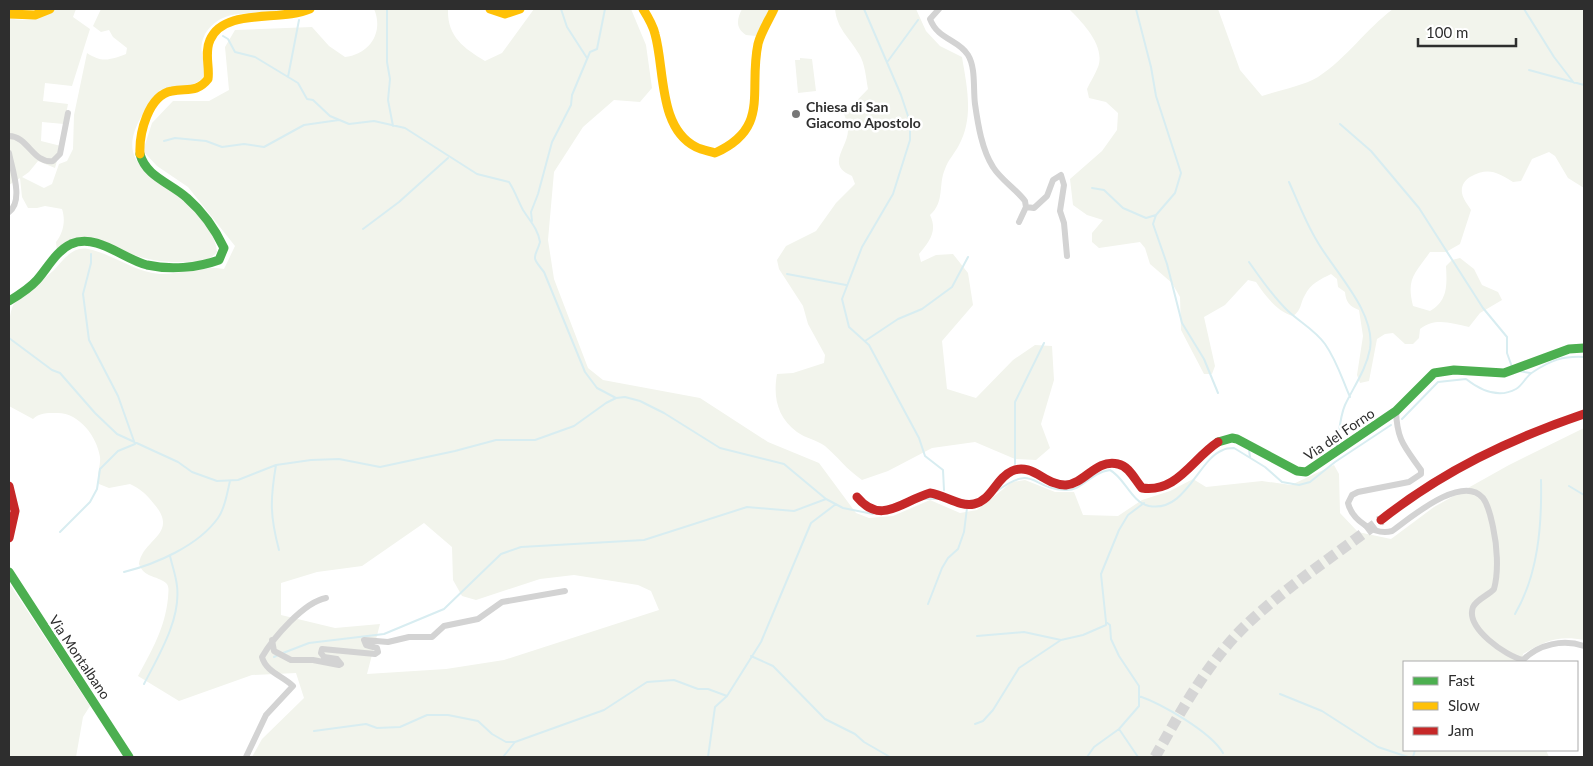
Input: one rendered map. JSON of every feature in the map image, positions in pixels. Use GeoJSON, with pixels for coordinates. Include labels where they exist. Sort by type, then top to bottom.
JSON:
{"type":"FeatureCollection","features":[{"type":"Feature","properties":{"kind":"main road"},"geometry":{"type":"LineString","coordinates":[[9,14],[36,15],[50,9]]}},
{"type":"Feature","properties":{"kind":"main road"},"geometry":{"type":"LineString","coordinates":[[9,301],[34,283],[64,248],[84,241],[94,242],[140,264],[150,266],[203,265],[219,260],[224,248],[201,212],[182,193],[152,173],[142,163],[138,148],[140,130],[164,94],[193,91],[208,80],[211,73],[206,53],[207,47],[223,25],[239,18],[288,16],[310,9]]}},
{"type":"Feature","properties":{"kind":"main road"},"geometry":{"type":"LineString","coordinates":[[490,9],[499,14],[506,14],[520,9]]}},
{"type":"Feature","properties":{"kind":"main road"},"geometry":{"type":"LineString","coordinates":[[643,9],[655,34],[666,101],[676,126],[693,148],[715,154],[737,141],[752,120],[756,103],[757,46],[774,9]]}},
{"type":"Feature","properties":{"kind":"main road","name":"Via del Forno"},"geometry":{"type":"LineString","coordinates":[[857,497],[865,506],[878,511],[900,507],[930,492],[973,504],[981,501],[1001,478],[1011,471],[1031,471],[1066,486],[1076,483],[1095,467],[1111,464],[1123,466],[1142,488],[1152,490],[1172,482],[1191,468],[1213,446],[1230,438],[1243,441],[1297,471],[1306,472],[1396,412],[1434,373],[1454,370],[1504,373],[1569,349],[1584,348]]}},
{"type":"Feature","properties":{"kind":"main road"},"geometry":{"type":"LineString","coordinates":[[1381,520],[1416,493],[1464,463],[1505,442],[1584,414]]}},
{"type":"Feature","properties":{"kind":"main road"},"geometry":{"type":"LineString","coordinates":[[9,486],[15,512],[9,538]]}},
{"type":"Feature","properties":{"kind":"main road","name":"Via Montalbano"},"geometry":{"type":"LineString","coordinates":[[9,572],[129,757]]}},
{"type":"Feature","properties":{"kind":"street"},"geometry":{"type":"LineString","coordinates":[[939,9],[932,14],[930,19],[939,34],[960,46],[968,54],[972,64],[975,106],[983,142],[993,167],[1018,192],[1026,207]]}},
{"type":"Feature","properties":{"kind":"street"},"geometry":{"type":"LineString","coordinates":[[9,136],[18,138],[41,160],[50,162],[60,157],[68,113]]}},
{"type":"Feature","properties":{"kind":"street"},"geometry":{"type":"LineString","coordinates":[[9,153],[16,194],[16,203],[9,212]]}},
{"type":"Feature","properties":{"kind":"street"},"geometry":{"type":"LineString","coordinates":[[1026,207],[1034,208],[1047,196],[1053,180],[1061,175],[1064,185],[1060,211],[1064,223],[1066,256]]}},
{"type":"Feature","properties":{"kind":"street"},"geometry":{"type":"LineString","coordinates":[[1019,222],[1026,207]]}},
{"type":"Feature","properties":{"kind":"street","name":"Via del Forno"},"geometry":{"type":"LineString","coordinates":[[1396,412],[1397,431],[1401,443],[1422,474],[1409,482],[1358,492],[1352,495],[1348,504],[1352,514],[1363,524],[1386,533],[1392,532],[1427,505],[1445,496],[1464,491],[1477,494],[1482,498],[1491,516],[1496,568],[1494,589],[1476,603],[1472,609],[1473,621],[1489,640],[1509,656],[1523,660],[1537,648],[1568,642],[1584,646]]}},
{"type":"Feature","properties":{"kind":"street"},"geometry":{"type":"LineString","coordinates":[[272,640],[274,652],[284,658],[339,665],[341,664],[338,659],[324,657],[321,653],[322,650],[375,654],[378,650],[365,644],[364,640],[388,642],[409,637],[432,637],[444,626],[478,619],[502,602],[566,591]]}},
{"type":"Feature","properties":{"kind":"street"},"geometry":{"type":"LineString","coordinates":[[246,757],[266,715],[293,686],[277,676],[262,659],[272,640],[282,627],[310,606],[326,598]]}},
{"type":"Feature","properties":{"kind":"shaded area"},"geometry":{"type":"Polygon","coordinates":[[[54,9],[76,9],[73,17],[90,29],[72,86],[45,83],[43,101],[68,104],[64,124],[42,122],[41,141],[61,146],[55,168],[38,161],[22,177],[44,188],[52,184],[59,164],[67,161],[73,149],[74,115],[87,53],[106,60],[126,54],[127,48],[113,37],[109,30],[101,32],[93,26],[101,9],[297,9],[272,14],[235,15],[224,18],[214,24],[205,34],[202,41],[204,73],[202,79],[189,87],[160,90],[141,118],[133,139],[134,156],[143,169],[190,206],[207,227],[217,252],[210,258],[186,262],[160,261],[138,256],[94,238],[74,240],[57,251],[56,242],[64,222],[62,209],[45,206],[28,208],[22,197],[20,178],[9,185],[9,18],[21,20],[38,18],[54,9]]]}},
{"type":"Feature","properties":{"kind":"shaded area"},"geometry":{"type":"Polygon","coordinates":[[[374,9],[448,9],[448,18],[453,34],[463,46],[485,61],[502,53],[534,9],[631,9],[646,45],[652,88],[640,102],[614,100],[583,127],[554,172],[548,240],[554,279],[588,368],[603,380],[700,398],[768,442],[819,463],[856,513],[869,518],[893,516],[930,500],[960,513],[977,510],[1012,482],[1025,480],[1055,492],[1074,492],[1083,515],[1118,516],[1142,500],[1170,491],[1193,479],[1206,487],[1262,481],[1291,485],[1334,465],[1339,474],[1340,513],[1358,532],[1391,539],[1434,507],[1509,465],[1584,428],[1584,640],[1567,638],[1552,640],[1523,654],[1522,661],[1403,661],[1403,751],[1546,751],[1549,757],[252,757],[262,739],[304,698],[296,673],[252,675],[179,701],[138,676],[161,629],[168,598],[166,583],[144,572],[139,564],[146,548],[161,530],[163,523],[161,514],[146,495],[130,484],[109,488],[99,484],[100,457],[98,449],[91,433],[79,421],[63,413],[40,414],[33,419],[9,406],[9,322],[11,311],[18,299],[69,255],[78,250],[88,249],[97,251],[150,273],[176,273],[208,268],[224,269],[235,246],[188,187],[157,166],[143,151],[152,123],[173,101],[209,101],[229,90],[225,47],[235,30],[312,27],[329,46],[345,57],[354,55],[368,47],[376,34],[377,26],[374,9]],[[424,523],[362,566],[317,572],[281,583],[281,615],[335,628],[380,624],[367,674],[446,669],[504,660],[659,610],[651,591],[638,585],[574,575],[540,579],[476,600],[462,596],[453,580],[452,547],[424,523]]]}},
{"type":"Feature","properties":{"kind":"shaded area"},"geometry":{"type":"Polygon","coordinates":[[[742,9],[769,9],[756,36],[746,35],[740,29],[738,20],[742,9]]]}},
{"type":"Feature","properties":{"kind":"shaded area"},"geometry":{"type":"Polygon","coordinates":[[[835,9],[916,9],[926,31],[940,46],[962,57],[968,102],[964,134],[945,169],[938,205],[930,215],[933,231],[919,254],[921,262],[936,255],[953,254],[968,273],[973,305],[942,341],[947,389],[976,398],[1013,360],[1035,345],[1052,346],[1054,380],[1041,424],[1050,448],[1036,460],[1015,459],[975,442],[932,448],[888,471],[862,480],[825,446],[797,432],[781,413],[776,399],[777,374],[793,373],[824,363],[825,355],[808,324],[803,306],[779,269],[777,260],[786,246],[816,231],[836,203],[855,184],[852,176],[844,172],[840,167],[839,161],[848,130],[844,114],[868,89],[863,62],[841,28],[835,9]]]}},
{"type":"Feature","properties":{"kind":"shaded area"},"geometry":{"type":"Polygon","coordinates":[[[1069,9],[1218,9],[1240,70],[1262,96],[1318,77],[1338,61],[1393,9],[1584,9],[1584,188],[1568,178],[1555,156],[1549,152],[1532,159],[1521,181],[1513,182],[1492,172],[1482,172],[1468,179],[1463,186],[1462,193],[1464,200],[1471,210],[1460,244],[1446,252],[1430,252],[1416,271],[1411,282],[1413,306],[1430,311],[1436,307],[1445,292],[1446,266],[1452,260],[1460,258],[1474,269],[1482,285],[1498,292],[1502,300],[1480,313],[1469,327],[1443,322],[1426,325],[1420,329],[1419,338],[1413,344],[1405,344],[1393,333],[1385,334],[1377,339],[1369,381],[1360,383],[1357,375],[1363,336],[1359,310],[1349,303],[1345,292],[1338,287],[1337,279],[1331,274],[1316,282],[1307,291],[1298,311],[1293,316],[1276,306],[1256,282],[1248,280],[1225,305],[1204,317],[1215,366],[1212,374],[1204,374],[1181,330],[1180,297],[1172,283],[1150,264],[1145,248],[1140,242],[1099,248],[1092,242],[1092,233],[1103,220],[1087,215],[1073,205],[1070,179],[1102,151],[1117,130],[1118,113],[1106,102],[1089,98],[1087,89],[1098,67],[1099,51],[1091,35],[1069,9]]]}},
{"type":"Feature","properties":{"kind":"shaded area"},"geometry":{"type":"Polygon","coordinates":[[[800,58],[812,59],[816,91],[798,93],[795,60],[800,60],[800,58]]]}},
{"type":"Feature","properties":{"kind":"shaded area"},"geometry":{"type":"Polygon","coordinates":[[[9,583],[90,706],[83,717],[76,757],[9,757],[9,583]]]}},
{"type":"Feature","properties":{"kind":"waterway"},"geometry":{"type":"LineString","coordinates":[[387,9],[387,62],[390,79],[388,100],[393,126]]}},
{"type":"Feature","properties":{"kind":"waterway"},"geometry":{"type":"LineString","coordinates":[[561,9],[567,27],[587,58]]}},
{"type":"Feature","properties":{"kind":"waterway"},"geometry":{"type":"LineString","coordinates":[[532,221],[531,212],[538,194],[552,142],[571,105],[572,95],[590,52],[597,49],[605,9]]}},
{"type":"Feature","properties":{"kind":"waterway"},"geometry":{"type":"LineString","coordinates":[[864,9],[901,95],[910,122],[910,140],[893,194],[862,247],[842,299],[849,327],[869,345],[919,438],[925,456],[943,470],[944,490]]}},
{"type":"Feature","properties":{"kind":"waterway"},"geometry":{"type":"LineString","coordinates":[[1136,9],[1151,67],[1156,96],[1181,173],[1175,193],[1156,215],[1153,224],[1167,264],[1182,323],[1204,359],[1218,393]]}},
{"type":"Feature","properties":{"kind":"waterway"},"geometry":{"type":"LineString","coordinates":[[1524,9],[1554,57],[1574,83]]}},
{"type":"Feature","properties":{"kind":"waterway"},"geometry":{"type":"LineString","coordinates":[[288,77],[299,20]]}},
{"type":"Feature","properties":{"kind":"waterway"},"geometry":{"type":"LineString","coordinates":[[888,61],[918,20]]}},
{"type":"Feature","properties":{"kind":"waterway"},"geometry":{"type":"LineString","coordinates":[[223,36],[228,39],[235,52],[255,57],[298,83],[307,99],[313,100],[330,116],[349,124],[374,121],[405,128],[477,174],[509,182],[537,233],[540,242],[535,254],[535,260],[544,272],[585,372],[597,388],[616,398]]}},
{"type":"Feature","properties":{"kind":"waterway"},"geometry":{"type":"LineString","coordinates":[[1529,70],[1584,85]]}},
{"type":"Feature","properties":{"kind":"waterway"},"geometry":{"type":"LineString","coordinates":[[164,141],[175,138],[206,141],[222,147],[244,144],[264,147],[304,125],[339,120]]}},
{"type":"Feature","properties":{"kind":"waterway"},"geometry":{"type":"LineString","coordinates":[[1340,124],[1371,151],[1419,208],[1483,308],[1507,337],[1507,353],[1512,367]]}},
{"type":"Feature","properties":{"kind":"waterway"},"geometry":{"type":"LineString","coordinates":[[363,229],[399,202],[448,158]]}},
{"type":"Feature","properties":{"kind":"waterway"},"geometry":{"type":"LineString","coordinates":[[1289,182],[1313,234],[1360,306],[1367,321],[1370,335],[1370,349],[1366,364],[1343,409],[1337,446]]}},
{"type":"Feature","properties":{"kind":"waterway"},"geometry":{"type":"LineString","coordinates":[[1092,188],[1104,190],[1123,208],[1146,218],[1156,215]]}},
{"type":"Feature","properties":{"kind":"waterway"},"geometry":{"type":"LineString","coordinates":[[91,254],[91,263],[83,294],[89,340],[118,396],[135,444]]}},
{"type":"Feature","properties":{"kind":"waterway"},"geometry":{"type":"LineString","coordinates":[[865,341],[898,319],[922,309],[952,287],[968,257]]}},
{"type":"Feature","properties":{"kind":"waterway"},"geometry":{"type":"LineString","coordinates":[[1249,262],[1267,288],[1283,306],[1325,344],[1336,363],[1350,397]]}},
{"type":"Feature","properties":{"kind":"waterway"},"geometry":{"type":"LineString","coordinates":[[787,274],[846,285]]}},
{"type":"Feature","properties":{"kind":"waterway"},"geometry":{"type":"LineString","coordinates":[[9,338],[52,370],[60,373],[95,413],[117,434],[178,462],[192,472],[217,481],[238,480],[276,465],[311,460],[339,459],[380,467],[496,440],[535,440],[574,426],[606,403],[616,398],[625,397],[640,401],[664,413],[720,448],[784,464],[826,499],[843,508],[873,514]]}},
{"type":"Feature","properties":{"kind":"waterway"},"geometry":{"type":"LineString","coordinates":[[1015,464],[1015,402],[1044,343]]}},
{"type":"Feature","properties":{"kind":"waterway"},"geometry":{"type":"LineString","coordinates":[[1402,419],[1438,382],[1466,379],[1483,390],[1496,393],[1509,392],[1516,389],[1539,368],[1563,358],[1584,357]]}},
{"type":"Feature","properties":{"kind":"waterway"},"geometry":{"type":"LineString","coordinates":[[1519,371],[1530,373]]}},
{"type":"Feature","properties":{"kind":"waterway"},"geometry":{"type":"LineString","coordinates":[[997,491],[1009,483],[1026,478],[1054,489],[1071,490],[1110,470],[1120,478],[1137,500],[1149,506],[1162,506],[1182,494],[1214,455],[1228,448],[1234,448],[1265,467],[1282,482],[1299,485],[1310,482],[1335,462],[1391,425]]}},
{"type":"Feature","properties":{"kind":"waterway"},"geometry":{"type":"LineString","coordinates":[[60,532],[90,502],[97,489],[100,469],[118,451],[135,444]]}},
{"type":"Feature","properties":{"kind":"waterway"},"geometry":{"type":"LineString","coordinates":[[1249,450],[1250,457]]}},
{"type":"Feature","properties":{"kind":"waterway"},"geometry":{"type":"LineString","coordinates":[[276,465],[272,508],[279,550]]}},
{"type":"Feature","properties":{"kind":"waterway"},"geometry":{"type":"LineString","coordinates":[[1515,614],[1523,599],[1534,567],[1541,515],[1541,480]]}},
{"type":"Feature","properties":{"kind":"waterway"},"geometry":{"type":"LineString","coordinates":[[124,572],[163,559],[188,545],[210,528],[222,510],[230,481]]}},
{"type":"Feature","properties":{"kind":"waterway"},"geometry":{"type":"LineString","coordinates":[[1569,486],[1584,495]]}},
{"type":"Feature","properties":{"kind":"waterway"},"geometry":{"type":"LineString","coordinates":[[283,653],[309,643],[384,634],[444,609],[501,554],[521,547],[644,540],[747,507],[794,511],[826,499]]}},
{"type":"Feature","properties":{"kind":"waterway"},"geometry":{"type":"LineString","coordinates":[[925,499],[937,499]]}},
{"type":"Feature","properties":{"kind":"waterway"},"geometry":{"type":"LineString","coordinates":[[1087,757],[1094,747],[1119,729],[1139,706],[1139,686],[1119,656],[1111,639],[1110,625],[1106,622],[1101,574],[1119,530],[1128,515],[1144,503]]}},
{"type":"Feature","properties":{"kind":"waterway"},"geometry":{"type":"LineString","coordinates":[[708,757],[715,707],[727,696],[761,642],[811,523],[836,504]]}},
{"type":"Feature","properties":{"kind":"waterway"},"geometry":{"type":"LineString","coordinates":[[928,604],[942,568],[948,558],[958,549],[964,532],[967,508]]}},
{"type":"Feature","properties":{"kind":"waterway"},"geometry":{"type":"LineString","coordinates":[[144,684],[168,636],[176,611],[177,586],[170,556]]}},
{"type":"Feature","properties":{"kind":"waterway"},"geometry":{"type":"LineString","coordinates":[[975,724],[983,721],[993,710],[1019,668],[1061,640],[1083,635],[1106,625],[1106,622]]}},
{"type":"Feature","properties":{"kind":"waterway"},"geometry":{"type":"LineString","coordinates":[[977,636],[1024,632],[1061,640]]}},
{"type":"Feature","properties":{"kind":"waterway"},"geometry":{"type":"LineString","coordinates":[[274,657],[278,655]]}},
{"type":"Feature","properties":{"kind":"waterway"},"geometry":{"type":"LineString","coordinates":[[751,656],[773,666],[825,719],[855,734],[864,742],[890,757]]}},
{"type":"Feature","properties":{"kind":"waterway"},"geometry":{"type":"LineString","coordinates":[[314,731],[366,724],[377,728],[400,727],[427,715],[448,715],[478,721],[492,734],[506,742],[515,742],[604,710],[647,682],[674,680],[698,689],[708,689],[727,696]]}},
{"type":"Feature","properties":{"kind":"waterway"},"geometry":{"type":"LineString","coordinates":[[1280,694],[1322,711],[1378,747],[1408,757]]}},
{"type":"Feature","properties":{"kind":"waterway"},"geometry":{"type":"LineString","coordinates":[[1139,696],[1160,705],[1197,728],[1208,736],[1223,753]]}},
{"type":"Feature","properties":{"kind":"waterway"},"geometry":{"type":"LineString","coordinates":[[1119,729],[1138,757]]}},
{"type":"Feature","properties":{"kind":"waterway"},"geometry":{"type":"LineString","coordinates":[[503,757],[515,742]]}},
{"type":"Feature","properties":{"kind":"waterway"},"geometry":{"type":"LineString","coordinates":[[1413,757],[1415,751]]}},
{"type":"Feature","properties":{"kind":"tunnel"},"geometry":{"type":"LineString","coordinates":[[1155,757],[1207,671],[1246,625],[1278,597],[1381,520]]}},
{"type":"Feature","properties":{"kind":"traffic: fast"},"geometry":{"type":"LineString","coordinates":[[9,301],[34,283],[61,251],[71,244],[81,241],[100,244],[138,262],[156,267],[202,265],[219,260],[224,248],[208,221],[187,198],[153,174],[143,162],[140,154]]}},
{"type":"Feature","properties":{"kind":"traffic: fast"},"geometry":{"type":"LineString","coordinates":[[1218,442],[1232,438],[1237,439],[1297,471],[1306,472],[1396,411],[1434,373],[1454,370],[1504,373],[1569,349],[1584,348]]}},
{"type":"Feature","properties":{"kind":"traffic: fast"},"geometry":{"type":"LineString","coordinates":[[9,572],[129,757]]}},
{"type":"Feature","properties":{"kind":"traffic: slow"},"geometry":{"type":"LineString","coordinates":[[9,14],[35,15],[50,9]]}},
{"type":"Feature","properties":{"kind":"traffic: slow"},"geometry":{"type":"LineString","coordinates":[[140,154],[143,126],[151,107],[157,100],[164,94],[172,91],[196,88],[208,79],[208,45],[217,30],[227,23],[240,19],[284,15],[310,9]]}},
{"type":"Feature","properties":{"kind":"traffic: slow"},"geometry":{"type":"LineString","coordinates":[[490,9],[505,14],[520,9]]}},
{"type":"Feature","properties":{"kind":"traffic: slow"},"geometry":{"type":"LineString","coordinates":[[643,9],[654,31],[665,96],[675,126],[684,138],[696,147],[715,153],[733,143],[744,132],[751,120],[754,107],[758,44],[774,9]]}},
{"type":"Feature","properties":{"kind":"traffic: jam"},"geometry":{"type":"LineString","coordinates":[[1381,520],[1428,486],[1478,458],[1530,434],[1584,414]]}},
{"type":"Feature","properties":{"kind":"traffic: jam"},"geometry":{"type":"LineString","coordinates":[[857,497],[875,510],[883,511],[930,493],[963,504],[974,504],[990,494],[1002,479],[1012,471],[1026,470],[1052,482],[1066,485],[1110,463],[1125,467],[1142,488],[1154,488],[1175,480],[1218,442]]}},
{"type":"Feature","properties":{"kind":"traffic: jam"},"geometry":{"type":"LineString","coordinates":[[9,486],[15,511],[9,538]]}},
{"type":"Feature","properties":{"kind":"place","name":"Chiesa di San Giacomo Apostolo"},"geometry":{"type":"Point","coordinates":[796,114]}}]}
